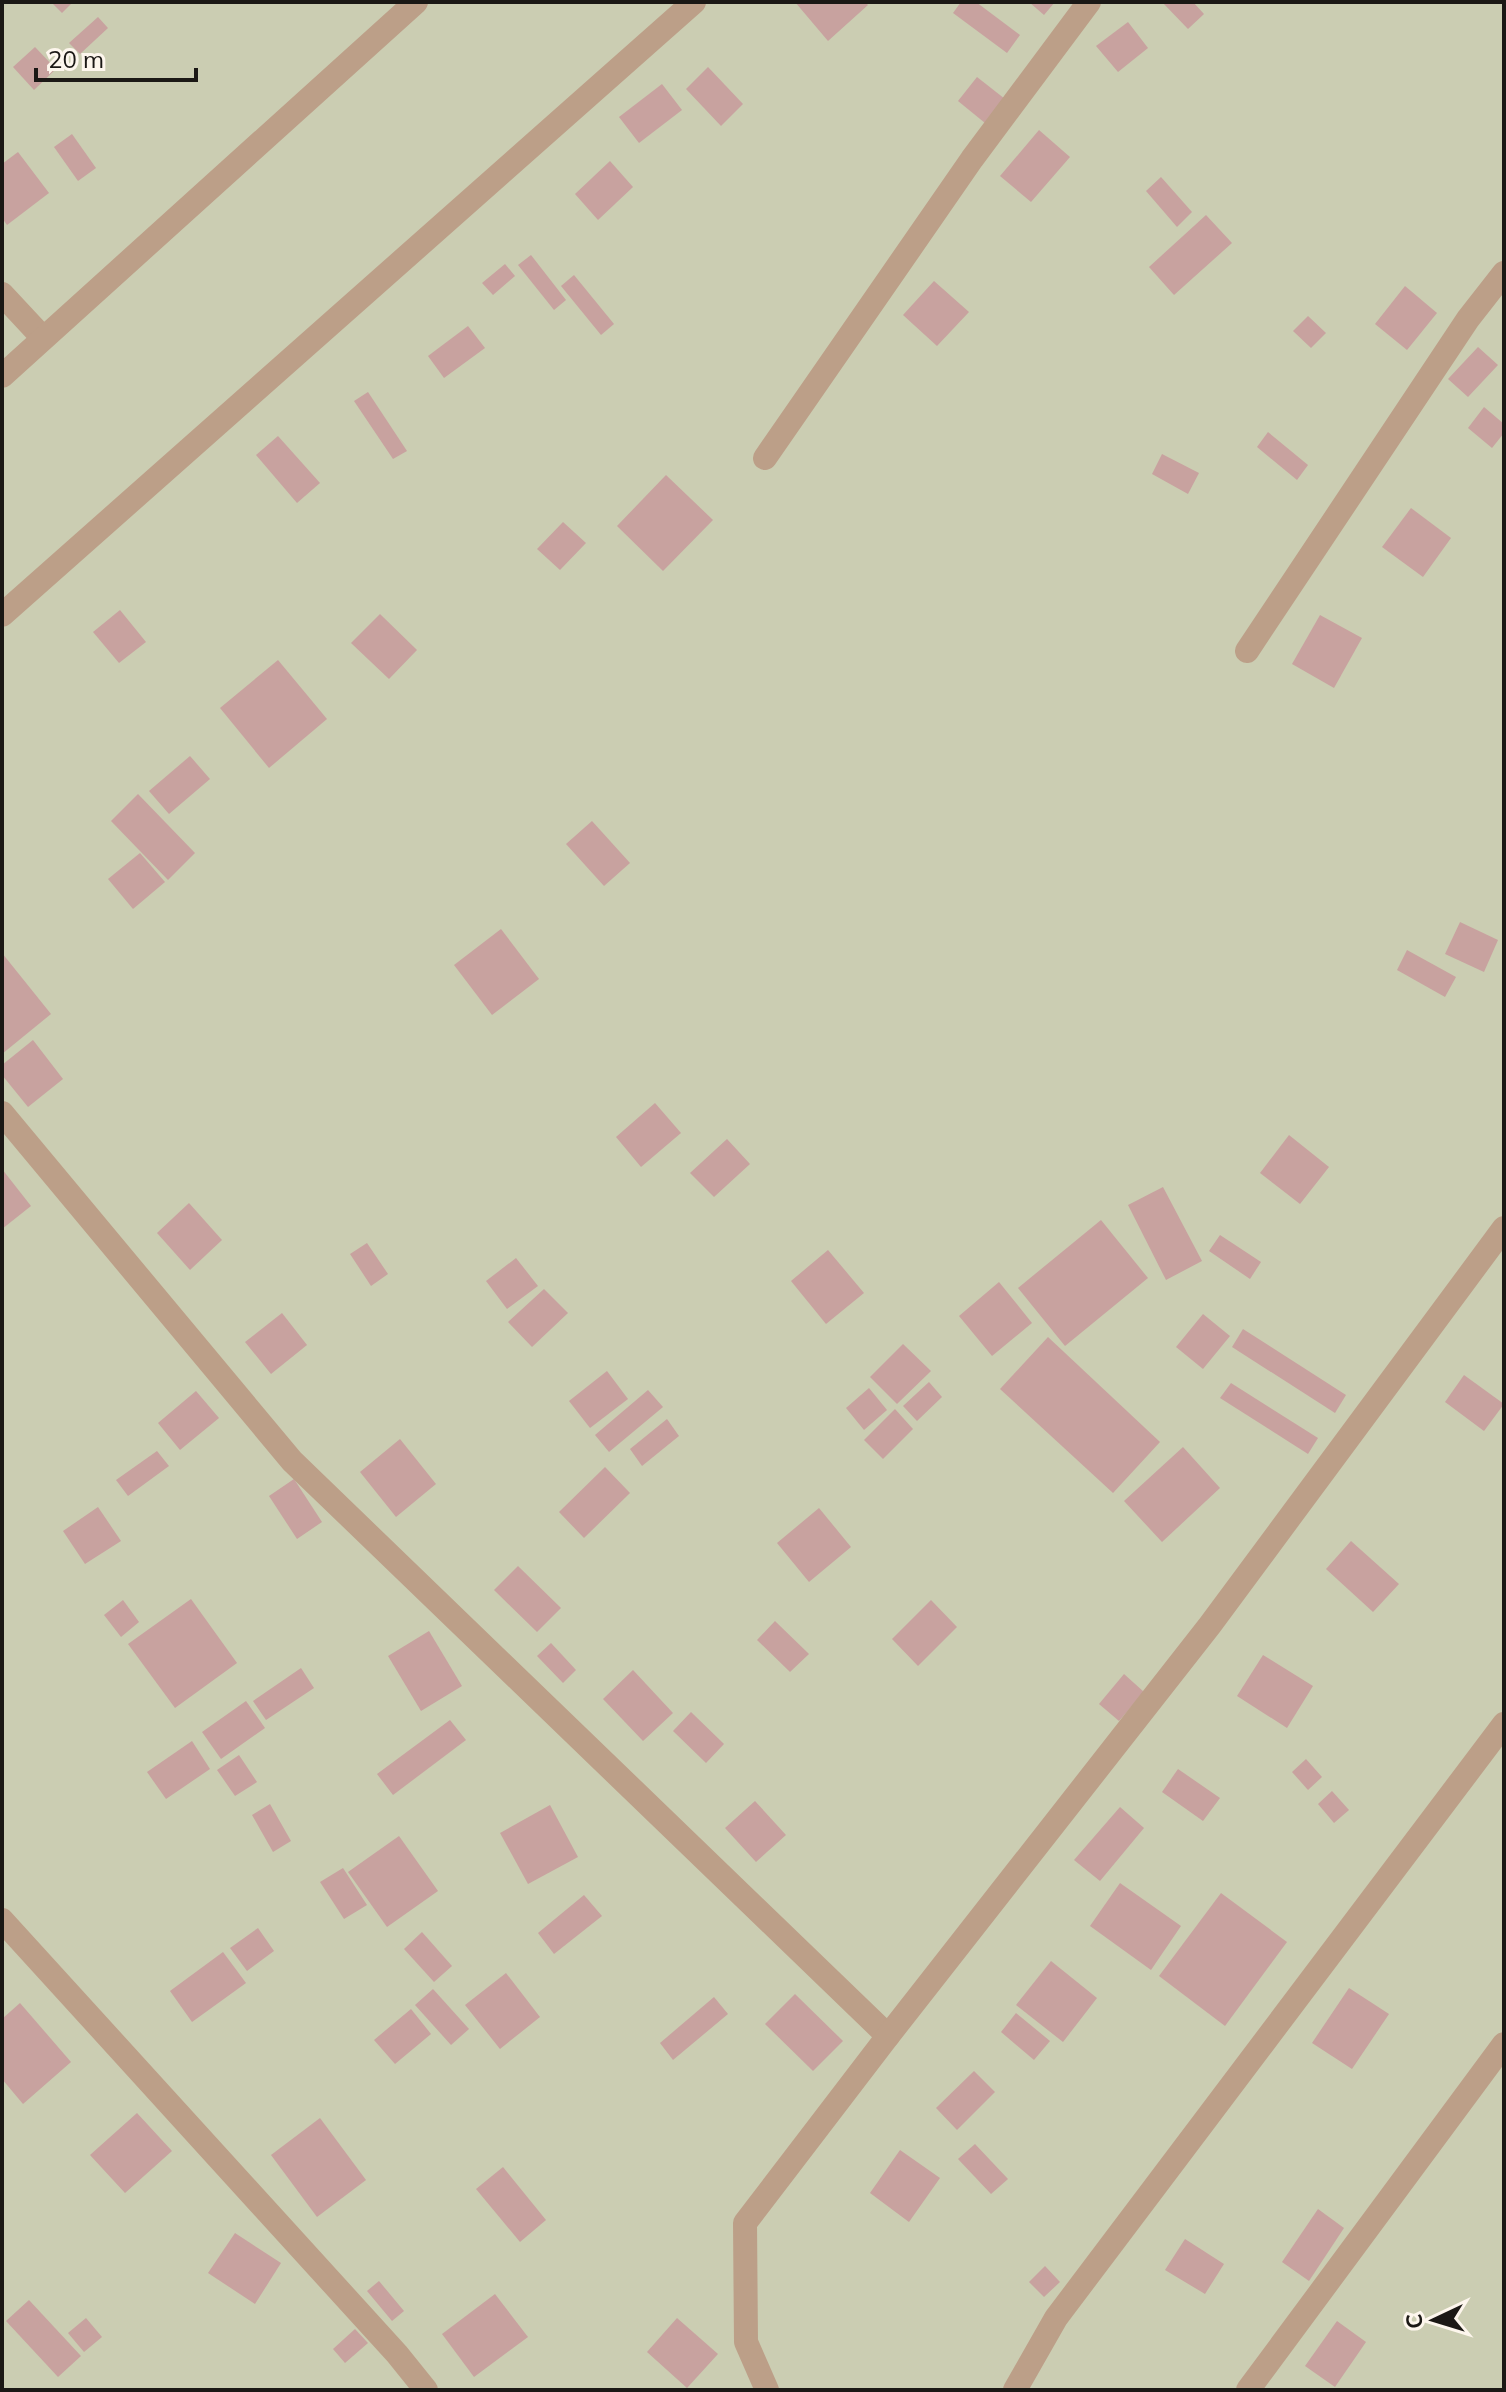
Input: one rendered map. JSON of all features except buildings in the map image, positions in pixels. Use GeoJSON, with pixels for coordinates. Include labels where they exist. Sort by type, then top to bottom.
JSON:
{"type":"FeatureCollection","features":[{"type":"Feature","properties":{"kind":"street"},"geometry":{"type":"LineString","coordinates":[[2,376],[416,2]]}},
{"type":"Feature","properties":{"kind":"street"},"geometry":{"type":"LineString","coordinates":[[2,615],[694,2]]}},
{"type":"Feature","properties":{"kind":"street"},"geometry":{"type":"LineString","coordinates":[[765,458],[972,159],[1089,2]]}},
{"type":"Feature","properties":{"kind":"street"},"geometry":{"type":"LineString","coordinates":[[1247,651],[1468,319],[1504,273]]}},
{"type":"Feature","properties":{"kind":"street"},"geometry":{"type":"LineString","coordinates":[[2,294],[43,338]]}},
{"type":"Feature","properties":{"kind":"street"},"geometry":{"type":"LineString","coordinates":[[2,1113],[292,1461],[888,2036]]}},
{"type":"Feature","properties":{"kind":"street"},"geometry":{"type":"LineString","coordinates":[[767,2390],[746,2342],[745,2223],[1210,1625],[1504,1228]]}},
{"type":"Feature","properties":{"kind":"street"},"geometry":{"type":"LineString","coordinates":[[1015,2390],[1056,2318],[1504,1724]]}},
{"type":"Feature","properties":{"kind":"street"},"geometry":{"type":"LineString","coordinates":[[2,1920],[397,2354],[426,2390]]}},
{"type":"Feature","properties":{"kind":"street"},"geometry":{"type":"LineString","coordinates":[[1248,2390],[1504,2044]]}},
{"type":"Feature","properties":{"kind":"green space"},"geometry":{"type":"Polygon","coordinates":[[[2,2],[1504,2],[1504,2390],[2,2390],[2,2]]]}}]}
